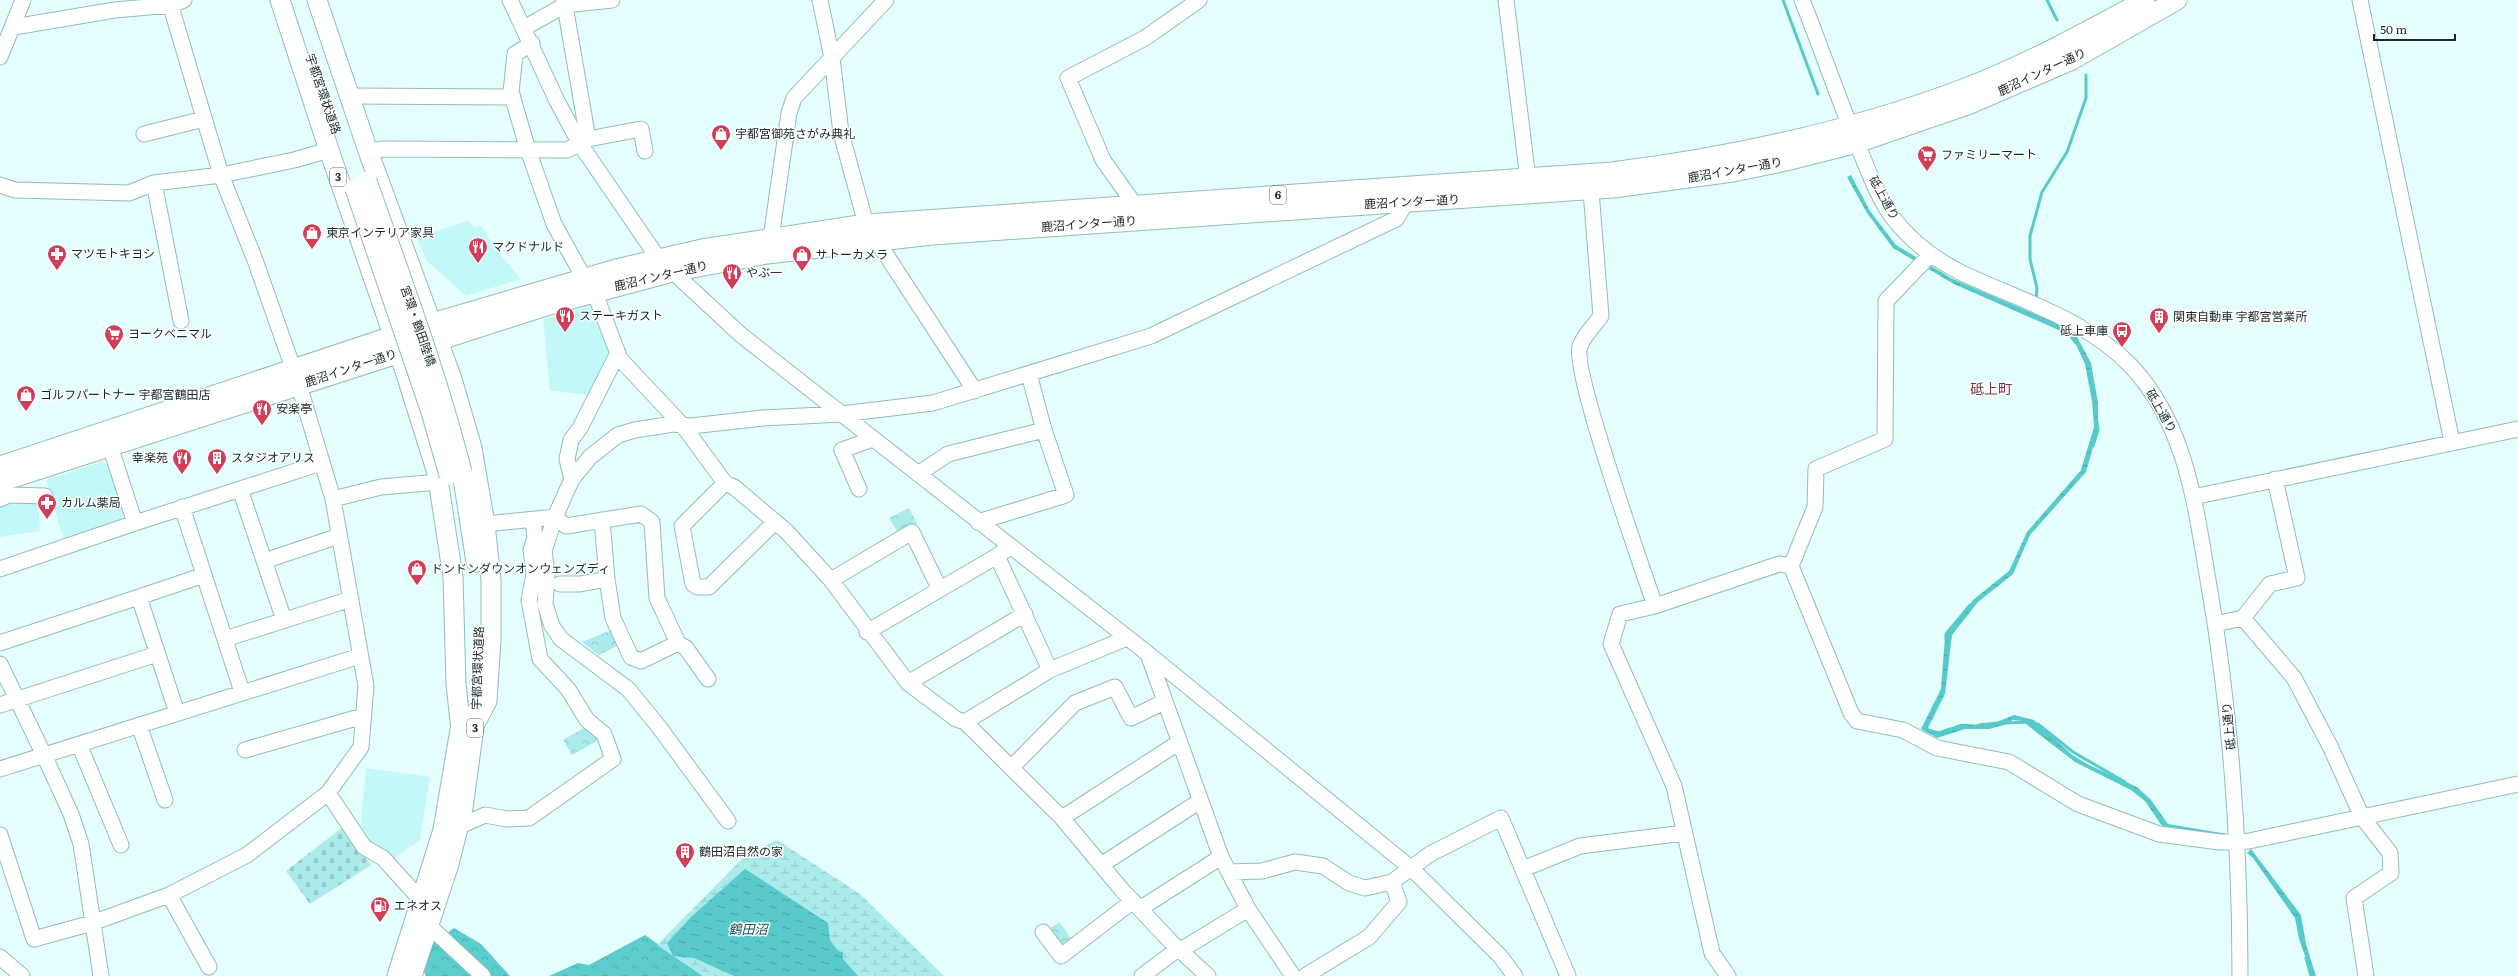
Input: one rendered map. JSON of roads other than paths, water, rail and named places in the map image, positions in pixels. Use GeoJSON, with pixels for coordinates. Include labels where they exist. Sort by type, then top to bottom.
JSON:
{"type":"FeatureCollection","features":[{"type":"Feature","properties":{"kind":"main road","name":"3"},"geometry":{"type":"LineString","coordinates":[[280,0],[329,150],[431,450],[450,476]]}},
{"type":"Feature","properties":{"kind":"main road","name":"宇都宮環状道路"},"geometry":{"type":"LineString","coordinates":[[290,0],[361,185]]}},
{"type":"Feature","properties":{"kind":"main road","name":"宇都宮環状道路"},"geometry":{"type":"LineString","coordinates":[[305,0],[361,185]]}},
{"type":"Feature","properties":{"kind":"main road","name":"3"},"geometry":{"type":"LineString","coordinates":[[317,0],[368,151],[435,332],[472,448],[485,524],[491,580],[491,640],[487,701],[468,727]]}},
{"type":"Feature","properties":{"kind":"main road","name":"鹿沼インター通り"},"geometry":{"type":"LineString","coordinates":[[0,466],[296,377],[396,344],[589,285],[658,258],[771,238],[866,224],[1137,213],[1733,172],[1817,154],[1853,134],[2013,68],[2064,44],[2145,0]]}},
{"type":"Feature","properties":{"kind":"main road","name":"鹿沼インター通り"},"geometry":{"type":"LineString","coordinates":[[1853,134],[1970,104],[2072,60],[2176,0]]}},
{"type":"Feature","properties":{"kind":"main road","name":"鹿沼インター通り"},"geometry":{"type":"LineString","coordinates":[[1408,194],[1528,179],[1590,182]]}},
{"type":"Feature","properties":{"kind":"main road","name":"宮環・鶴田陸橋"},"geometry":{"type":"LineString","coordinates":[[361,185],[432,412],[450,476]]}},
{"type":"Feature","properties":{"kind":"main road","name":"鹿沼インター通り"},"geometry":{"type":"LineString","coordinates":[[589,285],[672,272],[768,254],[877,239],[1137,213]]}},
{"type":"Feature","properties":{"kind":"main road","name":"鹿沼インター通り"},"geometry":{"type":"LineString","coordinates":[[0,482],[110,446],[296,377]]}},
{"type":"Feature","properties":{"kind":"main road","name":"宇都宮環状道路"},"geometry":{"type":"LineString","coordinates":[[412,976],[449,864],[466,790],[468,643],[466,584],[450,476]]}},
{"type":"Feature","properties":{"kind":"main road","name":"宇都宮環状道路"},"geometry":{"type":"LineString","coordinates":[[397,976],[443,830],[468,727]]}},
{"type":"Feature","properties":{"kind":"street"},"geometry":{"type":"LineString","coordinates":[[0,57],[14,27],[23,0]]}},
{"type":"Feature","properties":{"kind":"street"},"geometry":{"type":"LineString","coordinates":[[510,0],[532,43],[557,101],[658,258],[672,272],[741,336],[842,414],[1010,548],[1147,653],[1412,869],[1500,956],[1515,976]]}},
{"type":"Feature","properties":{"kind":"street"},"geometry":{"type":"LineString","coordinates":[[524,28],[565,2],[612,0]]}},
{"type":"Feature","properties":{"kind":"street"},"geometry":{"type":"LineString","coordinates":[[820,0],[832,58],[841,133],[866,224],[975,391]]}},
{"type":"Feature","properties":{"kind":"street"},"geometry":{"type":"LineString","coordinates":[[771,238],[789,113],[794,98],[886,0]]}},
{"type":"Feature","properties":{"kind":"street"},"geometry":{"type":"LineString","coordinates":[[1137,213],[1103,160],[1068,78],[1145,38],[1199,0]]}},
{"type":"Feature","properties":{"kind":"street"},"geometry":{"type":"LineString","coordinates":[[1506,0],[1528,179]]}},
{"type":"Feature","properties":{"kind":"street","name":"砥上通り"},"geometry":{"type":"LineString","coordinates":[[1802,0],[1853,134],[1880,198],[1905,232],[1930,255],[1958,271],[2074,324],[2120,356],[2141,378],[2168,418],[2181,448],[2194,496],[2216,624],[2230,732],[2238,843],[2240,976]]}},
{"type":"Feature","properties":{"kind":"street"},"geometry":{"type":"LineString","coordinates":[[2360,0],[2452,442]]}},
{"type":"Feature","properties":{"kind":"street"},"geometry":{"type":"LineString","coordinates":[[0,835],[34,939],[92,923],[169,894],[247,855],[328,793],[362,747],[362,716],[366,686],[333,499],[296,377],[255,260],[221,176],[169,2],[14,27]]}},
{"type":"Feature","properties":{"kind":"street"},"geometry":{"type":"LineString","coordinates":[[565,2],[584,142]]}},
{"type":"Feature","properties":{"kind":"street"},"geometry":{"type":"LineString","coordinates":[[532,43],[515,54],[511,92],[528,150],[554,224],[589,285],[620,359],[682,425],[725,483],[734,487],[774,523],[786,531],[830,580],[867,632],[908,683],[956,719],[965,722],[1062,818],[1101,865],[1171,942],[1208,976]]}},
{"type":"Feature","properties":{"kind":"street"},"geometry":{"type":"LineString","coordinates":[[349,96],[513,97]]}},
{"type":"Feature","properties":{"kind":"street"},"geometry":{"type":"LineString","coordinates":[[144,134],[204,119]]}},
{"type":"Feature","properties":{"kind":"street"},"geometry":{"type":"LineString","coordinates":[[368,151],[384,149],[567,150],[584,142],[641,129],[645,151]]}},
{"type":"Feature","properties":{"kind":"street"},"geometry":{"type":"LineString","coordinates":[[0,186],[16,190],[129,193],[154,183],[221,176],[294,160],[329,150]]}},
{"type":"Feature","properties":{"kind":"street"},"geometry":{"type":"LineString","coordinates":[[1590,182],[1601,316],[1580,346],[1580,359],[1591,410],[1655,606]]}},
{"type":"Feature","properties":{"kind":"street"},"geometry":{"type":"LineString","coordinates":[[154,183],[181,321]]}},
{"type":"Feature","properties":{"kind":"street"},"geometry":{"type":"LineString","coordinates":[[728,822],[659,727],[628,689],[561,639],[552,626],[545,604],[547,575],[544,551],[555,517],[572,479],[594,453],[618,435],[635,430],[682,425],[842,414],[933,403],[1151,336],[1396,219],[1408,194]]}},
{"type":"Feature","properties":{"kind":"street"},"geometry":{"type":"LineString","coordinates":[[1930,255],[1886,301],[1885,439],[1816,469],[1815,507],[1792,566],[1851,713],[1857,721],[1903,730],[1937,748],[2009,762],[2078,804],[2159,834],[2238,843],[2518,784]]}},
{"type":"Feature","properties":{"kind":"street"},"geometry":{"type":"LineString","coordinates":[[572,479],[567,459],[571,440],[580,428],[618,353]]}},
{"type":"Feature","properties":{"kind":"street"},"geometry":{"type":"LineString","coordinates":[[978,522],[1066,495],[1044,430],[1029,374]]}},
{"type":"Feature","properties":{"kind":"street"},"geometry":{"type":"LineString","coordinates":[[2194,496],[2518,428]]}},
{"type":"Feature","properties":{"kind":"street"},"geometry":{"type":"LineString","coordinates":[[918,474],[948,454],[1044,430]]}},
{"type":"Feature","properties":{"kind":"street"},"geometry":{"type":"LineString","coordinates":[[859,489],[842,450],[873,439]]}},
{"type":"Feature","properties":{"kind":"street"},"geometry":{"type":"LineString","coordinates":[[110,446],[134,523]]}},
{"type":"Feature","properties":{"kind":"street"},"geometry":{"type":"LineString","coordinates":[[0,569],[182,507],[321,463]]}},
{"type":"Feature","properties":{"kind":"street"},"geometry":{"type":"LineString","coordinates":[[333,499],[381,488],[450,476]]}},
{"type":"Feature","properties":{"kind":"street"},"geometry":{"type":"LineString","coordinates":[[2216,624],[2243,618],[2270,584],[2297,578],[2275,479]]}},
{"type":"Feature","properties":{"kind":"street"},"geometry":{"type":"LineString","coordinates":[[725,483],[682,526],[693,584],[698,588],[710,587],[774,523]]}},
{"type":"Feature","properties":{"kind":"street"},"geometry":{"type":"LineString","coordinates":[[240,489],[284,620]]}},
{"type":"Feature","properties":{"kind":"street"},"geometry":{"type":"LineString","coordinates":[[0,499],[9,496],[45,496]]}},
{"type":"Feature","properties":{"kind":"street"},"geometry":{"type":"LineString","coordinates":[[182,507],[242,692]]}},
{"type":"Feature","properties":{"kind":"street"},"geometry":{"type":"LineString","coordinates":[[485,524],[555,517],[566,526],[642,514],[652,522],[657,598],[678,643],[686,648],[708,679]]}},
{"type":"Feature","properties":{"kind":"street"},"geometry":{"type":"LineString","coordinates":[[458,827],[485,815],[507,819],[529,818],[613,759],[604,734],[587,720],[568,689],[540,659],[529,600],[534,574],[531,550],[535,538],[533,520]]}},
{"type":"Feature","properties":{"kind":"street"},"geometry":{"type":"LineString","coordinates":[[602,520],[607,579],[614,618],[631,658],[641,661],[678,643]]}},
{"type":"Feature","properties":{"kind":"street"},"geometry":{"type":"LineString","coordinates":[[830,580],[912,532],[939,588]]}},
{"type":"Feature","properties":{"kind":"street"},"geometry":{"type":"LineString","coordinates":[[264,561],[339,536]]}},
{"type":"Feature","properties":{"kind":"street"},"geometry":{"type":"LineString","coordinates":[[867,632],[939,588],[1010,548]]}},
{"type":"Feature","properties":{"kind":"street"},"geometry":{"type":"LineString","coordinates":[[997,556],[1050,670]]}},
{"type":"Feature","properties":{"kind":"street"},"geometry":{"type":"LineString","coordinates":[[1728,976],[1712,953],[1674,786],[1611,644],[1620,614],[1655,606],[1779,564],[1792,566]]}},
{"type":"Feature","properties":{"kind":"street"},"geometry":{"type":"LineString","coordinates":[[0,643],[204,574]]}},
{"type":"Feature","properties":{"kind":"street"},"geometry":{"type":"LineString","coordinates":[[560,584],[580,584],[607,579]]}},
{"type":"Feature","properties":{"kind":"street"},"geometry":{"type":"LineString","coordinates":[[139,597],[177,712]]}},
{"type":"Feature","properties":{"kind":"street"},"geometry":{"type":"LineString","coordinates":[[225,639],[350,599]]}},
{"type":"Feature","properties":{"kind":"street"},"geometry":{"type":"LineString","coordinates":[[908,683],[1025,614]]}},
{"type":"Feature","properties":{"kind":"street"},"geometry":{"type":"LineString","coordinates":[[2243,618],[2294,678],[2330,746],[2362,818],[2390,853],[2391,873],[2354,898],[2366,976]]}},
{"type":"Feature","properties":{"kind":"street"},"geometry":{"type":"LineString","coordinates":[[965,722],[1050,670],[1127,638]]}},
{"type":"Feature","properties":{"kind":"street"},"geometry":{"type":"LineString","coordinates":[[1147,653],[1178,743],[1191,772],[1220,857],[1248,909],[1293,976]]}},
{"type":"Feature","properties":{"kind":"street"},"geometry":{"type":"LineString","coordinates":[[0,705],[157,654]]}},
{"type":"Feature","properties":{"kind":"street"},"geometry":{"type":"LineString","coordinates":[[0,770],[177,712],[360,656]]}},
{"type":"Feature","properties":{"kind":"street"},"geometry":{"type":"LineString","coordinates":[[0,664],[71,814],[81,844],[101,976]]}},
{"type":"Feature","properties":{"kind":"street"},"geometry":{"type":"LineString","coordinates":[[1011,768],[1075,703],[1115,687],[1131,718],[1164,702]]}},
{"type":"Feature","properties":{"kind":"street"},"geometry":{"type":"LineString","coordinates":[[245,750],[362,716]]}},
{"type":"Feature","properties":{"kind":"street"},"geometry":{"type":"LineString","coordinates":[[140,725],[165,800]]}},
{"type":"Feature","properties":{"kind":"street"},"geometry":{"type":"LineString","coordinates":[[1062,818],[1178,743]]}},
{"type":"Feature","properties":{"kind":"street"},"geometry":{"type":"LineString","coordinates":[[79,744],[121,845]]}},
{"type":"Feature","properties":{"kind":"street"},"geometry":{"type":"LineString","coordinates":[[328,793],[364,847],[383,858],[421,900]]}},
{"type":"Feature","properties":{"kind":"street"},"geometry":{"type":"LineString","coordinates":[[1101,865],[1200,801]]}},
{"type":"Feature","properties":{"kind":"street"},"geometry":{"type":"LineString","coordinates":[[1229,872],[1262,871],[1295,862],[1323,866],[1349,883],[1365,888],[1392,882],[1412,869],[1430,854],[1501,818],[1568,976]]}},
{"type":"Feature","properties":{"kind":"street"},"geometry":{"type":"LineString","coordinates":[[1523,869],[1580,846],[1684,833]]}},
{"type":"Feature","properties":{"kind":"street"},"geometry":{"type":"LineString","coordinates":[[1043,932],[1061,956],[1137,905],[1220,857]]}},
{"type":"Feature","properties":{"kind":"street"},"geometry":{"type":"LineString","coordinates":[[1305,976],[1369,937],[1399,902],[1392,882]]}},
{"type":"Feature","properties":{"kind":"street"},"geometry":{"type":"LineString","coordinates":[[169,894],[209,967]]}},
{"type":"Feature","properties":{"kind":"street"},"geometry":{"type":"LineString","coordinates":[[1142,976],[1174,952],[1181,950],[1248,909]]}},
{"type":"Feature","properties":{"kind":"street"},"geometry":{"type":"LineString","coordinates":[[428,925],[483,976]]}},
{"type":"Feature","properties":{"kind":"street"},"geometry":{"type":"LineString","coordinates":[[0,957],[22,976]]}},
{"type":"Feature","properties":{"kind":"water"},"geometry":{"type":"Polygon","coordinates":[[[1851,175],[1870,211],[1896,245],[1951,278],[2051,321],[2076,335],[2091,363],[2098,403],[2098,430],[2086,472],[2030,535],[2013,574],[1978,602],[1952,635],[1945,694],[1928,728],[1937,733],[1960,724],[1989,725],[2014,715],[2034,720],[2071,754],[2087,764],[2137,787],[2151,800],[2168,824],[2227,834],[2226,838],[2164,829],[2145,801],[2131,790],[2075,762],[2022,721],[2013,720],[2004,725],[1989,729],[1965,729],[1937,738],[1921,729],[1941,689],[1945,637],[1973,600],[2009,571],[2027,532],[2081,470],[2094,427],[2092,401],[2085,364],[2072,336],[1954,284],[1893,248],[1867,213],[1847,177],[1851,175]]]}},
{"type":"Feature","properties":{"kind":"water"},"geometry":{"type":"Polygon","coordinates":[[[2251,849],[2301,915],[2306,944],[2316,976],[2312,976],[2299,939],[2295,918],[2253,858],[2247,853],[2251,849]]]}},
{"type":"Feature","properties":{"kind":"water","name":"鶴田沼"},"geometry":{"type":"Polygon","coordinates":[[[745,869],[828,923],[830,940],[838,951],[843,952],[843,959],[858,976],[734,976],[694,958],[673,956],[667,943],[692,916],[745,869]]]}},
{"type":"Feature","properties":{"kind":"waterway"},"geometry":{"type":"LineString","coordinates":[[1783,0],[1818,94]]}},
{"type":"Feature","properties":{"kind":"waterway"},"geometry":{"type":"LineString","coordinates":[[2047,0],[2057,20]]}},
{"type":"Feature","properties":{"kind":"waterway"},"geometry":{"type":"LineString","coordinates":[[2036,299],[2037,288],[2030,259],[2030,236],[2042,192],[2067,152],[2086,98],[2086,75]]}},
{"type":"Feature","properties":{"kind":"waterway"},"geometry":{"type":"LineString","coordinates":[[2068,333],[2076,343]]}},
{"type":"Feature","properties":{"kind":"waterway"},"geometry":{"type":"LineString","coordinates":[[2093,446],[2098,430],[2097,422]]}},
{"type":"Feature","properties":{"kind":"waterway"},"geometry":{"type":"LineString","coordinates":[[1946,639],[1946,634],[1970,605]]}},
{"type":"Feature","properties":{"kind":"waterway"},"geometry":{"type":"LineString","coordinates":[[2005,723],[2028,722]]}},
{"type":"Feature","properties":{"kind":"waterway"},"geometry":{"type":"LineString","coordinates":[[1979,725],[1998,723]]}},
{"type":"Feature","properties":{"kind":"waterway"},"geometry":{"type":"LineString","coordinates":[[2038,724],[2073,752],[2125,782]]}},
{"type":"Feature","properties":{"kind":"waterway"},"geometry":{"type":"LineString","coordinates":[[1927,730],[1939,733],[1950,729]]}},
{"type":"Feature","properties":{"kind":"waterway"},"geometry":{"type":"LineString","coordinates":[[2306,958],[2311,976]]}},
{"type":"Feature","properties":{"kind":"place","name":"宇都宮御苑さがみ典礼"},"geometry":{"type":"Point","coordinates":[721,151]}},
{"type":"Feature","properties":{"kind":"place","name":"ファミリーマート"},"geometry":{"type":"Point","coordinates":[1927,172]}},
{"type":"Feature","properties":{"kind":"place","name":"東京インテリア家具"},"geometry":{"type":"Point","coordinates":[312,250]}},
{"type":"Feature","properties":{"kind":"place","name":"マクドナルド"},"geometry":{"type":"Point","coordinates":[478,264]}},
{"type":"Feature","properties":{"kind":"place","name":"マツモトキヨシ"},"geometry":{"type":"Point","coordinates":[57,271]}},
{"type":"Feature","properties":{"kind":"place","name":"サトーカメラ"},"geometry":{"type":"Point","coordinates":[802,272]}},
{"type":"Feature","properties":{"kind":"place","name":"やぶ一"},"geometry":{"type":"Point","coordinates":[732,290]}},
{"type":"Feature","properties":{"kind":"place","name":"ステーキガスト"},"geometry":{"type":"Point","coordinates":[565,333]}},
{"type":"Feature","properties":{"kind":"place","name":"関東自動車 宇都宮営業所"},"geometry":{"type":"Point","coordinates":[2159,334]}},
{"type":"Feature","properties":{"kind":"place","name":"砥上車庫"},"geometry":{"type":"Point","coordinates":[2122,348]}},
{"type":"Feature","properties":{"kind":"place","name":"ヨークベニマル"},"geometry":{"type":"Point","coordinates":[114,351]}},
{"type":"Feature","properties":{"kind":"place","name":"ゴルフパートナー 宇都宮鶴田店"},"geometry":{"type":"Point","coordinates":[26,412]}},
{"type":"Feature","properties":{"kind":"place","name":"安楽亭"},"geometry":{"type":"Point","coordinates":[262,426]}},
{"type":"Feature","properties":{"kind":"place","name":"幸楽苑"},"geometry":{"type":"Point","coordinates":[182,475]}},
{"type":"Feature","properties":{"kind":"place","name":"スタジオアリス"},"geometry":{"type":"Point","coordinates":[217,475]}},
{"type":"Feature","properties":{"kind":"place","name":"カルム薬局"},"geometry":{"type":"Point","coordinates":[47,520]}},
{"type":"Feature","properties":{"kind":"place","name":"ドンドンダウンオンウェンズディ"},"geometry":{"type":"Point","coordinates":[417,586]}},
{"type":"Feature","properties":{"kind":"place","name":"鶴田沼自然の家"},"geometry":{"type":"Point","coordinates":[685,869]}},
{"type":"Feature","properties":{"kind":"place","name":"エネオス"},"geometry":{"type":"Point","coordinates":[380,923]}},
{"type":"Feature","properties":{"kind":"district","name":"砥上町"},"geometry":{"type":"Point","coordinates":[1991,389]}}]}
